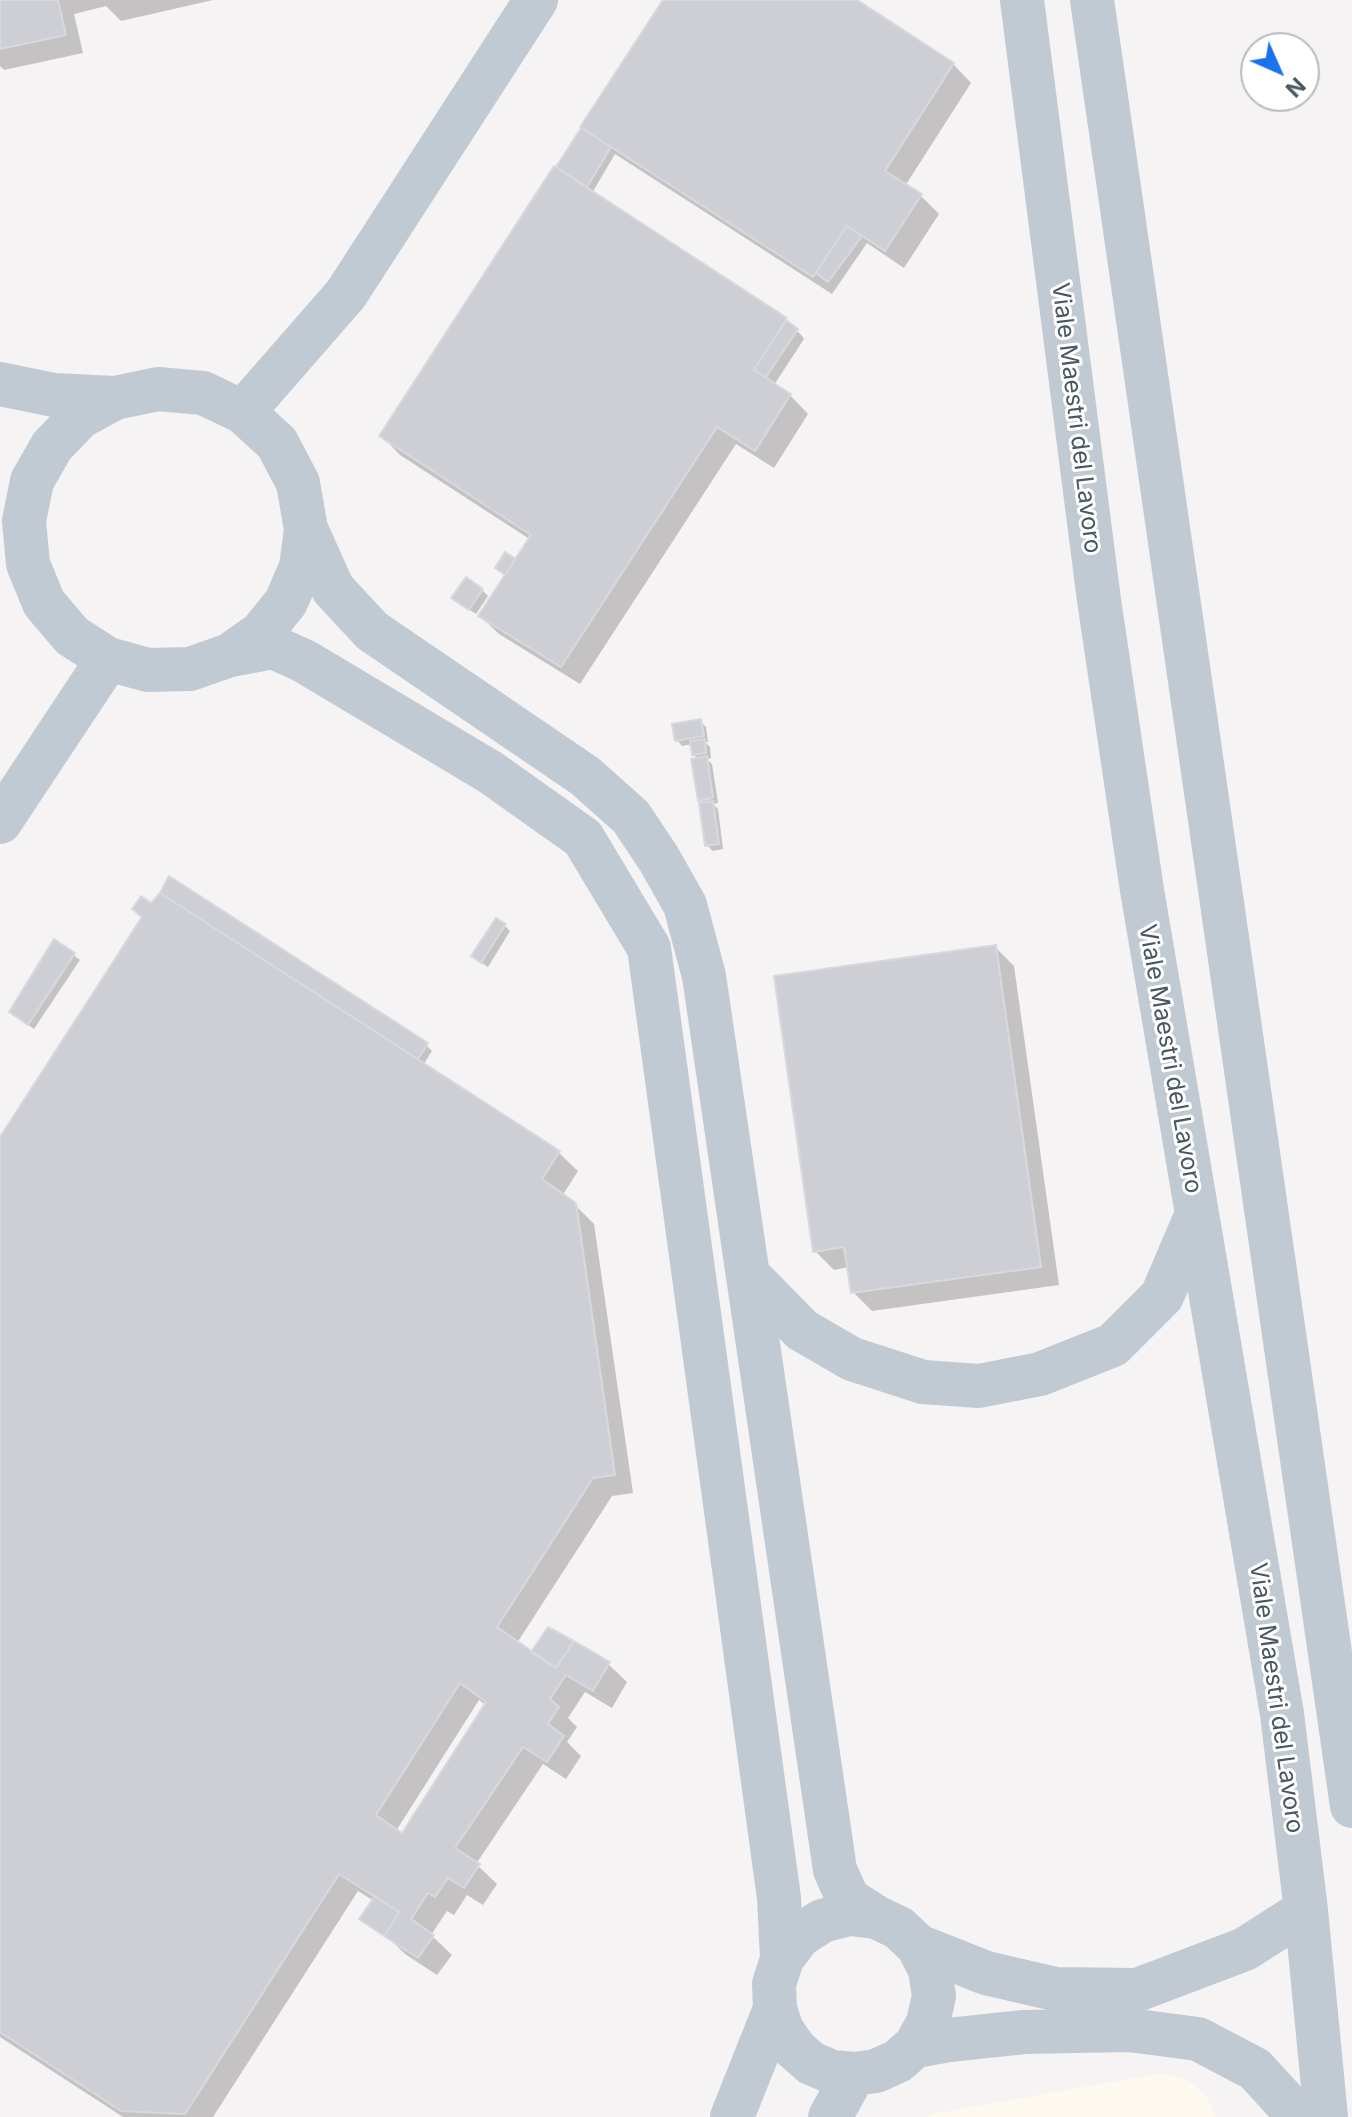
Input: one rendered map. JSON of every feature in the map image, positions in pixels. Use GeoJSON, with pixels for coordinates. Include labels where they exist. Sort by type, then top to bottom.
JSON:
{"type":"FeatureCollection","features":[{"type":"Feature","properties":{"kind":"street"},"geometry":{"type":"LineString","coordinates":[[243,412],[346,294],[536,0]]}},
{"type":"Feature","properties":{"kind":"street","name":"Viale Maestri del Lavoro"},"geometry":{"type":"LineString","coordinates":[[1022,0],[1099,600],[1142,890],[1282,1714],[1306,1910],[1326,2117]]}},
{"type":"Feature","properties":{"kind":"street"},"geometry":{"type":"LineString","coordinates":[[1092,0],[1352,1806]]}},
{"type":"Feature","properties":{"kind":"street"},"geometry":{"type":"LineString","coordinates":[[0,384],[54,395],[115,398],[158,389],[203,393],[243,412],[277,443],[298,483],[306,529],[333,589],[372,631],[585,776],[631,817],[659,859],[685,905],[704,976],[835,1870],[848,1899],[899,1928],[918,1946],[930,1970],[934,1996],[928,2023],[915,2046],[898,2061],[876,2071],[854,2074],[832,2072],[811,2063],[795,2049],[782,2030],[775,2009],[774,1984],[782,1959],[799,1936],[822,1921],[849,1914],[876,1917]]}},
{"type":"Feature","properties":{"kind":"street"},"geometry":{"type":"LineString","coordinates":[[115,398],[80,417],[52,446],[32,481],[24,521],[28,564],[44,603],[72,636],[108,659],[148,670],[190,669],[230,655],[273,647],[304,661],[490,772],[583,838],[649,948],[779,1898],[782,1959]]}},
{"type":"Feature","properties":{"kind":"street"},"geometry":{"type":"LineString","coordinates":[[0,484],[24,521]]}},
{"type":"Feature","properties":{"kind":"street"},"geometry":{"type":"LineString","coordinates":[[230,655],[261,633],[286,602],[301,567],[306,529]]}},
{"type":"Feature","properties":{"kind":"street"},"geometry":{"type":"LineString","coordinates":[[0,822],[108,659]]}},
{"type":"Feature","properties":{"kind":"street"},"geometry":{"type":"LineString","coordinates":[[748,1275],[802,1330],[852,1359],[923,1382],[979,1386],[1040,1374],[1113,1345],[1162,1296],[1197,1214]]}},
{"type":"Feature","properties":{"kind":"street"},"geometry":{"type":"LineString","coordinates":[[918,1946],[986,1973],[1055,1989],[1137,1990],[1245,1949],[1306,1910]]}},
{"type":"Feature","properties":{"kind":"street"},"geometry":{"type":"LineString","coordinates":[[732,2117],[775,2009]]}},
{"type":"Feature","properties":{"kind":"street"},"geometry":{"type":"LineString","coordinates":[[915,2046],[1039,2032],[1129,2030],[1198,2039],[1255,2069],[1299,2117]]}},
{"type":"Feature","properties":{"kind":"street"},"geometry":{"type":"LineString","coordinates":[[830,2117],[854,2074]]}},
{"type":"Feature","properties":{"kind":"shaded area"},"geometry":{"type":"Polygon","coordinates":[[[1158,2074],[1189,2081],[1201,2090],[1216,2117],[928,2117],[932,2114],[1158,2074]]]}},
{"type":"Feature","properties":{"kind":"building"},"geometry":{"type":"Polygon","coordinates":[[[0,0],[58,0],[66,35],[0,49],[0,0]]]}},
{"type":"Feature","properties":{"kind":"building"},"geometry":{"type":"Polygon","coordinates":[[[663,0],[857,0],[954,63],[885,171],[922,194],[885,251],[847,226],[813,277],[580,127],[663,0]]]}},
{"type":"Feature","properties":{"kind":"building"},"geometry":{"type":"Polygon","coordinates":[[[581,128],[611,147],[587,187],[556,167],[581,128]]]}},
{"type":"Feature","properties":{"kind":"building"},"geometry":{"type":"Polygon","coordinates":[[[554,166],[787,318],[754,370],[791,394],[755,451],[717,427],[561,667],[478,616],[531,535],[379,436],[554,166]]]}},
{"type":"Feature","properties":{"kind":"building"},"geometry":{"type":"Polygon","coordinates":[[[847,226],[862,236],[828,282],[816,273],[847,226]]]}},
{"type":"Feature","properties":{"kind":"building"},"geometry":{"type":"Polygon","coordinates":[[[786,320],[798,329],[766,377],[754,370],[786,320]]]}},
{"type":"Feature","properties":{"kind":"building"},"geometry":{"type":"Polygon","coordinates":[[[505,552],[516,559],[505,575],[495,568],[505,552]]]}},
{"type":"Feature","properties":{"kind":"building"},"geometry":{"type":"Polygon","coordinates":[[[466,577],[483,589],[469,610],[451,598],[466,577]]]}},
{"type":"Feature","properties":{"kind":"building"},"geometry":{"type":"Polygon","coordinates":[[[701,719],[704,736],[675,741],[672,724],[701,719]]]}},
{"type":"Feature","properties":{"kind":"building"},"geometry":{"type":"Polygon","coordinates":[[[705,739],[706,753],[692,755],[690,741],[705,739]]]}},
{"type":"Feature","properties":{"kind":"building"},"geometry":{"type":"Polygon","coordinates":[[[707,756],[713,798],[698,801],[691,759],[707,756]]]}},
{"type":"Feature","properties":{"kind":"building"},"geometry":{"type":"Polygon","coordinates":[[[713,801],[719,844],[705,846],[699,803],[713,801]]]}},
{"type":"Feature","properties":{"kind":"building"},"geometry":{"type":"Polygon","coordinates":[[[169,876],[428,1043],[418,1059],[160,893],[169,876]]]}},
{"type":"Feature","properties":{"kind":"building"},"geometry":{"type":"Polygon","coordinates":[[[160,893],[560,1151],[542,1179],[576,1203],[615,1475],[593,1478],[497,1627],[556,1668],[574,1641],[610,1662],[593,1691],[566,1675],[550,1699],[559,1707],[548,1724],[564,1736],[547,1762],[523,1747],[455,1848],[480,1864],[464,1888],[448,1878],[435,1897],[428,1893],[411,1919],[434,1935],[418,1958],[384,1936],[399,1912],[339,1874],[185,2114],[121,2111],[0,2032],[0,1137],[142,917],[132,909],[141,896],[151,903],[160,893]],[[460,1683],[376,1815],[402,1833],[486,1702],[460,1683]]]}},
{"type":"Feature","properties":{"kind":"building"},"geometry":{"type":"Polygon","coordinates":[[[496,918],[506,924],[481,963],[471,956],[496,918]]]}},
{"type":"Feature","properties":{"kind":"building"},"geometry":{"type":"Polygon","coordinates":[[[54,939],[75,953],[28,1025],[9,1012],[54,939]]]}},
{"type":"Feature","properties":{"kind":"building"},"geometry":{"type":"Polygon","coordinates":[[[996,945],[1041,1267],[851,1293],[844,1247],[813,1252],[774,976],[996,945]]]}},
{"type":"Feature","properties":{"kind":"building"},"geometry":{"type":"Polygon","coordinates":[[[548,1627],[574,1641],[556,1668],[531,1652],[548,1627]]]}},
{"type":"Feature","properties":{"kind":"building"},"geometry":{"type":"Polygon","coordinates":[[[375,1896],[399,1912],[384,1936],[359,1919],[375,1896]]]}}]}
